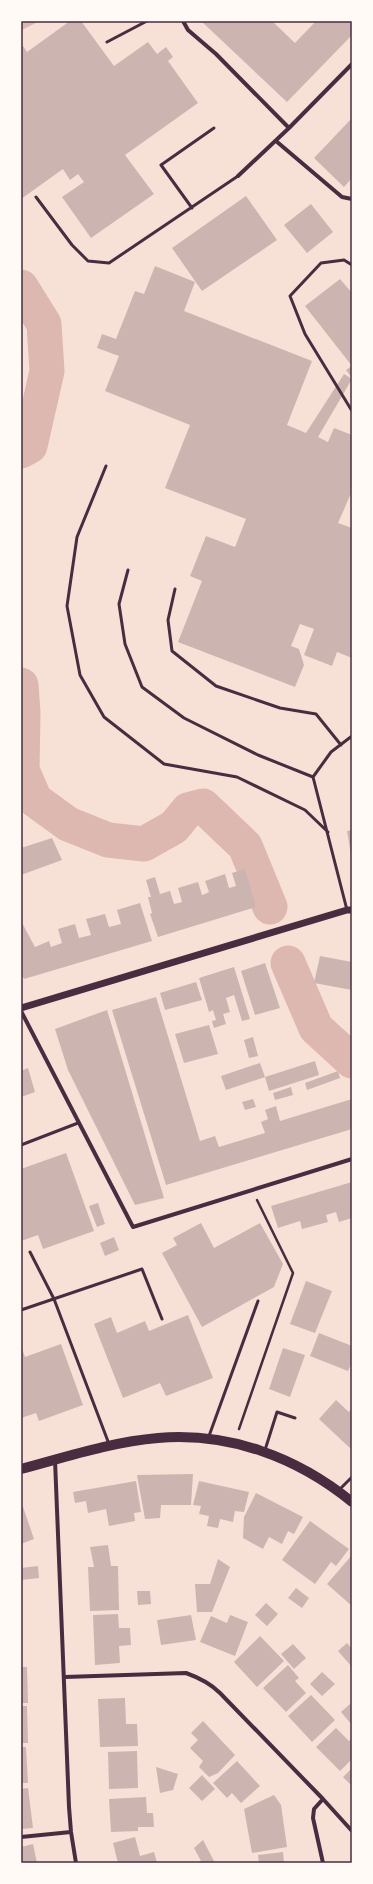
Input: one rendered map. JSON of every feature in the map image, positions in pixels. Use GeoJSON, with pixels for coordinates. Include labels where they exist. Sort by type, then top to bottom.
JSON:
{"type":"FeatureCollection","features":[{"type":"Feature","properties":{"kind":"main road"},"geometry":{"type":"LineString","coordinates":[[21,1469],[110,1446],[157,1438],[208,1438],[234,1442],[265,1452],[298,1466],[338,1491],[352,1502]]}},
{"type":"Feature","properties":{"kind":"street"},"geometry":{"type":"LineString","coordinates":[[182,21],[188,30],[216,54],[289,128]]}},
{"type":"Feature","properties":{"kind":"street"},"geometry":{"type":"LineString","coordinates":[[238,176],[276,141],[352,64]]}},
{"type":"Feature","properties":{"kind":"street"},"geometry":{"type":"LineString","coordinates":[[276,141],[342,197],[352,199]]}},
{"type":"Feature","properties":{"kind":"street"},"geometry":{"type":"LineString","coordinates":[[21,1008],[349,910]]}},
{"type":"Feature","properties":{"kind":"street"},"geometry":{"type":"LineString","coordinates":[[21,1011],[133,1227],[352,1159]]}},
{"type":"Feature","properties":{"kind":"street"},"geometry":{"type":"LineString","coordinates":[[55,1460],[65,1677],[70,1832],[76,1863]]}},
{"type":"Feature","properties":{"kind":"street"},"geometry":{"type":"LineString","coordinates":[[65,1677],[186,1673],[211,1684],[323,1799],[352,1831]]}},
{"type":"Feature","properties":{"kind":"street"},"geometry":{"type":"LineString","coordinates":[[322,1863],[313,1818],[314,1809],[323,1799]]}},
{"type":"Feature","properties":{"kind":"street"},"geometry":{"type":"LineString","coordinates":[[21,1837],[70,1832]]}},
{"type":"Feature","properties":{"kind":"lane"},"geometry":{"type":"LineString","coordinates":[[107,42],[147,21]]}},
{"type":"Feature","properties":{"kind":"lane"},"geometry":{"type":"LineString","coordinates":[[192,208],[161,165],[214,128]]}},
{"type":"Feature","properties":{"kind":"lane"},"geometry":{"type":"LineString","coordinates":[[36,197],[72,245],[88,261],[109,263],[238,176]]}},
{"type":"Feature","properties":{"kind":"lane"},"geometry":{"type":"LineString","coordinates":[[352,265],[344,260],[321,263],[290,296],[305,334],[352,411]]}},
{"type":"Feature","properties":{"kind":"lane"},"geometry":{"type":"LineString","coordinates":[[106,466],[77,537],[67,606],[80,675],[104,717],[164,764],[237,778],[305,810],[328,832]]}},
{"type":"Feature","properties":{"kind":"lane"},"geometry":{"type":"LineString","coordinates":[[128,570],[119,604],[125,644],[142,687],[184,718],[258,755],[314,777]]}},
{"type":"Feature","properties":{"kind":"lane"},"geometry":{"type":"LineString","coordinates":[[175,589],[168,620],[172,651],[216,686],[280,708],[316,714],[341,745]]}},
{"type":"Feature","properties":{"kind":"lane"},"geometry":{"type":"LineString","coordinates":[[349,910],[314,777],[331,752],[352,736]]}},
{"type":"Feature","properties":{"kind":"lane"},"geometry":{"type":"LineString","coordinates":[[21,1144],[78,1123]]}},
{"type":"Feature","properties":{"kind":"lane"},"geometry":{"type":"LineString","coordinates":[[30,1252],[54,1299],[110,1446]]}},
{"type":"Feature","properties":{"kind":"lane"},"geometry":{"type":"LineString","coordinates":[[21,1310],[142,1269],[162,1319]]}},
{"type":"Feature","properties":{"kind":"lane"},"geometry":{"type":"LineString","coordinates":[[208,1438],[258,1301]]}},
{"type":"Feature","properties":{"kind":"lane"},"geometry":{"type":"LineString","coordinates":[[265,1452],[277,1412],[295,1418]]}},
{"type":"Feature","properties":{"kind":"lane"},"geometry":{"type":"LineString","coordinates":[[338,1491],[352,1477]]}},
{"type":"Feature","properties":{"kind":"path"},"geometry":{"type":"LineString","coordinates":[[237,1433],[293,1273],[254,1195]]}},
{"type":"Feature","properties":{"kind":"building"},"geometry":{"type":"Polygon","coordinates":[[[70,21],[81,21],[114,66],[148,42],[157,54],[166,47],[173,57],[168,61],[198,103],[125,155],[154,194],[91,238],[62,197],[84,182],[78,174],[70,180],[63,169],[21,199],[21,47],[23,46],[27,52],[70,21]]]}},
{"type":"Feature","properties":{"kind":"building"},"geometry":{"type":"Polygon","coordinates":[[[201,21],[272,21],[295,43],[316,21],[352,21],[352,35],[287,102],[201,21]]]}},
{"type":"Feature","properties":{"kind":"building"},"geometry":{"type":"Polygon","coordinates":[[[352,118],[352,178],[344,187],[314,158],[352,118]]]}},
{"type":"Feature","properties":{"kind":"building"},"geometry":{"type":"Polygon","coordinates":[[[246,196],[277,240],[202,291],[172,248],[246,196]]]}},
{"type":"Feature","properties":{"kind":"building"},"geometry":{"type":"Polygon","coordinates":[[[311,204],[333,232],[307,253],[284,225],[311,204]]]}},
{"type":"Feature","properties":{"kind":"building"},"geometry":{"type":"Polygon","coordinates":[[[155,266],[195,282],[184,311],[312,361],[287,425],[306,433],[344,374],[352,379],[318,437],[328,442],[334,428],[352,435],[352,491],[338,523],[352,528],[352,658],[337,652],[332,666],[304,655],[314,629],[300,624],[291,646],[299,649],[304,665],[295,687],[178,642],[202,581],[190,576],[206,536],[235,547],[246,519],[165,488],[190,425],[105,391],[119,356],[97,348],[102,334],[116,339],[135,291],[144,294],[155,266]]]}},
{"type":"Feature","properties":{"kind":"building"},"geometry":{"type":"Polygon","coordinates":[[[340,279],[352,293],[352,366],[305,306],[340,279]]]}},
{"type":"Feature","properties":{"kind":"building"},"geometry":{"type":"Polygon","coordinates":[[[352,366],[352,378],[346,370],[352,366]]]}},
{"type":"Feature","properties":{"kind":"building"},"geometry":{"type":"Polygon","coordinates":[[[352,830],[352,855],[351,855],[347,831],[352,830]]]}},
{"type":"Feature","properties":{"kind":"building"},"geometry":{"type":"Polygon","coordinates":[[[52,838],[62,860],[21,875],[21,848],[52,838]]]}},
{"type":"Feature","properties":{"kind":"building"},"geometry":{"type":"Polygon","coordinates":[[[245,869],[256,907],[158,937],[150,914],[152,913],[148,897],[151,897],[146,880],[155,877],[160,894],[170,891],[174,904],[182,902],[178,888],[198,882],[202,895],[209,892],[205,881],[225,874],[229,888],[236,886],[232,873],[245,869]]]}},
{"type":"Feature","properties":{"kind":"building"},"geometry":{"type":"Polygon","coordinates":[[[140,903],[152,941],[24,979],[21,973],[21,921],[35,947],[49,941],[51,947],[62,943],[58,929],[75,924],[79,938],[91,935],[86,919],[105,914],[109,927],[121,924],[117,910],[140,903]]]}},
{"type":"Feature","properties":{"kind":"building"},"geometry":{"type":"Polygon","coordinates":[[[320,956],[352,962],[352,990],[314,983],[320,956]]]}},
{"type":"Feature","properties":{"kind":"building"},"geometry":{"type":"Polygon","coordinates":[[[265,963],[280,1008],[255,1015],[241,971],[265,963]]]}},
{"type":"Feature","properties":{"kind":"building"},"geometry":{"type":"Polygon","coordinates":[[[234,967],[250,1019],[242,1021],[234,995],[226,998],[230,1012],[223,1014],[226,1024],[214,1028],[212,1021],[216,1020],[213,1010],[209,1012],[199,978],[234,967]]]}},
{"type":"Feature","properties":{"kind":"building"},"geometry":{"type":"Polygon","coordinates":[[[196,982],[202,1000],[165,1010],[160,993],[196,982]]]}},
{"type":"Feature","properties":{"kind":"building"},"geometry":{"type":"Polygon","coordinates":[[[156,997],[200,1141],[215,1136],[219,1147],[265,1133],[261,1122],[268,1119],[265,1110],[276,1106],[280,1121],[352,1099],[352,1129],[166,1185],[112,1010],[156,997]]]}},
{"type":"Feature","properties":{"kind":"building"},"geometry":{"type":"Polygon","coordinates":[[[107,1010],[164,1198],[135,1205],[68,1070],[55,1029],[107,1010]]]}},
{"type":"Feature","properties":{"kind":"building"},"geometry":{"type":"Polygon","coordinates":[[[209,1025],[218,1054],[184,1063],[175,1034],[209,1025]]]}},
{"type":"Feature","properties":{"kind":"building"},"geometry":{"type":"Polygon","coordinates":[[[253,1037],[258,1056],[249,1058],[244,1040],[253,1037]]]}},
{"type":"Feature","properties":{"kind":"building"},"geometry":{"type":"Polygon","coordinates":[[[315,1061],[319,1075],[269,1091],[265,1077],[315,1061]]]}},
{"type":"Feature","properties":{"kind":"building"},"geometry":{"type":"Polygon","coordinates":[[[260,1063],[265,1077],[226,1090],[221,1076],[260,1063]]]}},
{"type":"Feature","properties":{"kind":"building"},"geometry":{"type":"Polygon","coordinates":[[[28,1068],[35,1092],[21,1097],[21,1071],[28,1068]]]}},
{"type":"Feature","properties":{"kind":"building"},"geometry":{"type":"Polygon","coordinates":[[[338,1071],[340,1078],[307,1090],[305,1083],[338,1071]]]}},
{"type":"Feature","properties":{"kind":"building"},"geometry":{"type":"Polygon","coordinates":[[[291,1087],[293,1095],[275,1100],[273,1093],[291,1087]]]}},
{"type":"Feature","properties":{"kind":"building"},"geometry":{"type":"Polygon","coordinates":[[[253,1099],[256,1107],[245,1110],[242,1102],[253,1099]]]}},
{"type":"Feature","properties":{"kind":"building"},"geometry":{"type":"Polygon","coordinates":[[[66,1153],[94,1231],[43,1249],[38,1235],[21,1241],[21,1169],[66,1153]]]}},
{"type":"Feature","properties":{"kind":"building"},"geometry":{"type":"Polygon","coordinates":[[[352,1182],[352,1218],[339,1222],[336,1212],[326,1215],[328,1222],[302,1229],[300,1221],[278,1228],[271,1206],[352,1182]]]}},
{"type":"Feature","properties":{"kind":"building"},"geometry":{"type":"Polygon","coordinates":[[[98,1203],[105,1224],[97,1227],[89,1206],[98,1203]]]}},
{"type":"Feature","properties":{"kind":"building"},"geometry":{"type":"Polygon","coordinates":[[[201,1223],[214,1248],[260,1223],[283,1264],[274,1287],[202,1327],[162,1253],[177,1245],[173,1238],[201,1223]]]}},
{"type":"Feature","properties":{"kind":"building"},"geometry":{"type":"Polygon","coordinates":[[[114,1237],[119,1250],[105,1256],[100,1243],[114,1237]]]}},
{"type":"Feature","properties":{"kind":"building"},"geometry":{"type":"Polygon","coordinates":[[[306,1281],[332,1291],[315,1333],[290,1324],[306,1281]]]}},
{"type":"Feature","properties":{"kind":"building"},"geometry":{"type":"Polygon","coordinates":[[[188,1315],[213,1378],[166,1396],[160,1383],[123,1398],[94,1324],[111,1317],[117,1333],[145,1321],[149,1331],[188,1315]]]}},
{"type":"Feature","properties":{"kind":"building"},"geometry":{"type":"Polygon","coordinates":[[[319,1333],[352,1346],[352,1362],[348,1371],[310,1356],[319,1333]]]}},
{"type":"Feature","properties":{"kind":"building"},"geometry":{"type":"Polygon","coordinates":[[[61,1344],[83,1405],[39,1421],[36,1413],[21,1418],[21,1346],[25,1357],[61,1344]]]}},
{"type":"Feature","properties":{"kind":"building"},"geometry":{"type":"Polygon","coordinates":[[[283,1348],[305,1355],[290,1397],[269,1389],[283,1348]]]}},
{"type":"Feature","properties":{"kind":"building"},"geometry":{"type":"Polygon","coordinates":[[[336,1400],[349,1412],[352,1408],[352,1450],[319,1419],[336,1400]]]}},
{"type":"Feature","properties":{"kind":"building"},"geometry":{"type":"Polygon","coordinates":[[[193,1474],[191,1505],[161,1505],[160,1518],[145,1519],[137,1475],[193,1474]]]}},
{"type":"Feature","properties":{"kind":"building"},"geometry":{"type":"Polygon","coordinates":[[[136,1481],[141,1512],[134,1513],[135,1521],[109,1526],[106,1509],[88,1513],[86,1501],[75,1503],[73,1492],[136,1481]]]}},
{"type":"Feature","properties":{"kind":"building"},"geometry":{"type":"Polygon","coordinates":[[[199,1481],[249,1492],[244,1512],[235,1511],[233,1522],[220,1519],[218,1528],[207,1526],[209,1516],[199,1514],[201,1506],[193,1505],[199,1481]]]}},
{"type":"Feature","properties":{"kind":"building"},"geometry":{"type":"Polygon","coordinates":[[[256,1493],[303,1517],[294,1534],[288,1531],[282,1544],[269,1537],[263,1549],[243,1538],[244,1517],[256,1493]]]}},
{"type":"Feature","properties":{"kind":"building"},"geometry":{"type":"Polygon","coordinates":[[[21,1504],[34,1539],[21,1544],[21,1504]]]}},
{"type":"Feature","properties":{"kind":"building"},"geometry":{"type":"Polygon","coordinates":[[[310,1521],[349,1549],[336,1566],[331,1562],[315,1584],[282,1560],[310,1521]]]}},
{"type":"Feature","properties":{"kind":"building"},"geometry":{"type":"Polygon","coordinates":[[[108,1545],[111,1566],[118,1566],[119,1610],[90,1611],[88,1567],[94,1567],[90,1547],[108,1545]]]}},
{"type":"Feature","properties":{"kind":"building"},"geometry":{"type":"Polygon","coordinates":[[[352,1555],[352,1606],[327,1584],[352,1555]]]}},
{"type":"Feature","properties":{"kind":"building"},"geometry":{"type":"Polygon","coordinates":[[[218,1559],[230,1567],[212,1612],[197,1612],[195,1584],[210,1584],[218,1559]]]}},
{"type":"Feature","properties":{"kind":"building"},"geometry":{"type":"Polygon","coordinates":[[[38,1566],[39,1578],[21,1580],[21,1568],[38,1566]]]}},
{"type":"Feature","properties":{"kind":"building"},"geometry":{"type":"Polygon","coordinates":[[[296,1588],[309,1598],[302,1608],[288,1598],[296,1588]]]}},
{"type":"Feature","properties":{"kind":"building"},"geometry":{"type":"Polygon","coordinates":[[[137,1591],[150,1591],[151,1604],[138,1605],[137,1591]]]}},
{"type":"Feature","properties":{"kind":"building"},"geometry":{"type":"Polygon","coordinates":[[[266,1603],[278,1614],[267,1626],[255,1615],[266,1603]]]}},
{"type":"Feature","properties":{"kind":"building"},"geometry":{"type":"Polygon","coordinates":[[[118,1614],[119,1628],[130,1628],[131,1645],[119,1646],[120,1663],[95,1665],[93,1615],[118,1614]]]}},
{"type":"Feature","properties":{"kind":"building"},"geometry":{"type":"Polygon","coordinates":[[[191,1615],[196,1640],[161,1645],[157,1620],[191,1615]]]}},
{"type":"Feature","properties":{"kind":"building"},"geometry":{"type":"Polygon","coordinates":[[[230,1615],[248,1622],[235,1656],[200,1642],[211,1616],[227,1623],[230,1615]]]}},
{"type":"Feature","properties":{"kind":"building"},"geometry":{"type":"Polygon","coordinates":[[[260,1636],[284,1661],[257,1687],[234,1662],[260,1636]]]}},
{"type":"Feature","properties":{"kind":"building"},"geometry":{"type":"Polygon","coordinates":[[[347,1643],[352,1649],[352,1667],[338,1651],[347,1643]]]}},
{"type":"Feature","properties":{"kind":"building"},"geometry":{"type":"Polygon","coordinates":[[[293,1644],[306,1658],[294,1669],[281,1654],[293,1644]]]}},
{"type":"Feature","properties":{"kind":"building"},"geometry":{"type":"Polygon","coordinates":[[[288,1665],[299,1678],[295,1681],[306,1693],[286,1712],[263,1688],[288,1665]]]}},
{"type":"Feature","properties":{"kind":"building"},"geometry":{"type":"Polygon","coordinates":[[[21,1667],[27,1667],[28,1703],[21,1703],[21,1667]]]}},
{"type":"Feature","properties":{"kind":"building"},"geometry":{"type":"Polygon","coordinates":[[[322,1672],[335,1684],[322,1696],[310,1684],[322,1672]]]}},
{"type":"Feature","properties":{"kind":"building"},"geometry":{"type":"Polygon","coordinates":[[[311,1695],[335,1720],[312,1742],[288,1716],[311,1695]]]}},
{"type":"Feature","properties":{"kind":"building"},"geometry":{"type":"Polygon","coordinates":[[[125,1698],[126,1724],[137,1724],[138,1746],[100,1747],[98,1699],[125,1698]]]}},
{"type":"Feature","properties":{"kind":"building"},"geometry":{"type":"Polygon","coordinates":[[[350,1704],[352,1706],[352,1725],[341,1712],[350,1704]]]}},
{"type":"Feature","properties":{"kind":"building"},"geometry":{"type":"Polygon","coordinates":[[[21,1706],[27,1706],[28,1743],[21,1743],[21,1706]]]}},
{"type":"Feature","properties":{"kind":"building"},"geometry":{"type":"Polygon","coordinates":[[[203,1721],[235,1755],[218,1773],[209,1777],[199,1767],[203,1761],[190,1748],[198,1740],[191,1733],[203,1721]]]}},
{"type":"Feature","properties":{"kind":"building"},"geometry":{"type":"Polygon","coordinates":[[[336,1728],[349,1741],[352,1738],[352,1759],[340,1771],[316,1747],[336,1728]]]}},
{"type":"Feature","properties":{"kind":"building"},"geometry":{"type":"Polygon","coordinates":[[[21,1747],[26,1747],[28,1783],[21,1783],[21,1747]]]}},
{"type":"Feature","properties":{"kind":"building"},"geometry":{"type":"Polygon","coordinates":[[[137,1751],[138,1788],[109,1789],[108,1752],[137,1751]]]}},
{"type":"Feature","properties":{"kind":"building"},"geometry":{"type":"Polygon","coordinates":[[[237,1761],[260,1786],[241,1803],[232,1793],[227,1798],[213,1783],[237,1761]]]}},
{"type":"Feature","properties":{"kind":"building"},"geometry":{"type":"Polygon","coordinates":[[[156,1767],[178,1774],[173,1790],[160,1793],[156,1767]]]}},
{"type":"Feature","properties":{"kind":"building"},"geometry":{"type":"Polygon","coordinates":[[[352,1768],[352,1786],[343,1777],[352,1768]]]}},
{"type":"Feature","properties":{"kind":"building"},"geometry":{"type":"Polygon","coordinates":[[[202,1775],[215,1789],[202,1801],[189,1788],[202,1775]]]}},
{"type":"Feature","properties":{"kind":"building"},"geometry":{"type":"Polygon","coordinates":[[[28,1788],[33,1828],[21,1829],[21,1789],[28,1788]]]}},
{"type":"Feature","properties":{"kind":"building"},"geometry":{"type":"Polygon","coordinates":[[[274,1795],[281,1805],[287,1847],[252,1853],[244,1809],[274,1795]]]}},
{"type":"Feature","properties":{"kind":"building"},"geometry":{"type":"Polygon","coordinates":[[[146,1797],[147,1813],[153,1813],[154,1827],[138,1827],[138,1831],[111,1832],[109,1799],[146,1797]]]}},
{"type":"Feature","properties":{"kind":"building"},"geometry":{"type":"Polygon","coordinates":[[[135,1837],[140,1856],[154,1852],[157,1863],[118,1863],[113,1843],[135,1837]]]}},
{"type":"Feature","properties":{"kind":"building"},"geometry":{"type":"Polygon","coordinates":[[[203,1840],[215,1863],[196,1863],[201,1861],[194,1848],[203,1840]]]}},
{"type":"Feature","properties":{"kind":"building"},"geometry":{"type":"Polygon","coordinates":[[[33,1844],[37,1863],[21,1863],[21,1847],[33,1844]]]}},
{"type":"Feature","properties":{"kind":"building"},"geometry":{"type":"Polygon","coordinates":[[[283,1852],[284,1863],[259,1863],[258,1855],[283,1852]]]}},
{"type":"Feature","properties":{"kind":"waterway"},"geometry":{"type":"LineString","coordinates":[[21,27],[33,21]]}},
{"type":"Feature","properties":{"kind":"waterway"},"geometry":{"type":"LineString","coordinates":[[21,287],[44,324],[47,371],[30,446],[21,451]]}},
{"type":"Feature","properties":{"kind":"waterway"},"geometry":{"type":"LineString","coordinates":[[21,685],[23,713],[22,770],[35,800],[68,824],[108,840],[144,844],[174,827],[188,810],[203,806],[245,846],[270,907]]}},
{"type":"Feature","properties":{"kind":"waterway"},"geometry":{"type":"LineString","coordinates":[[288,963],[316,1028],[352,1061]]}}]}
